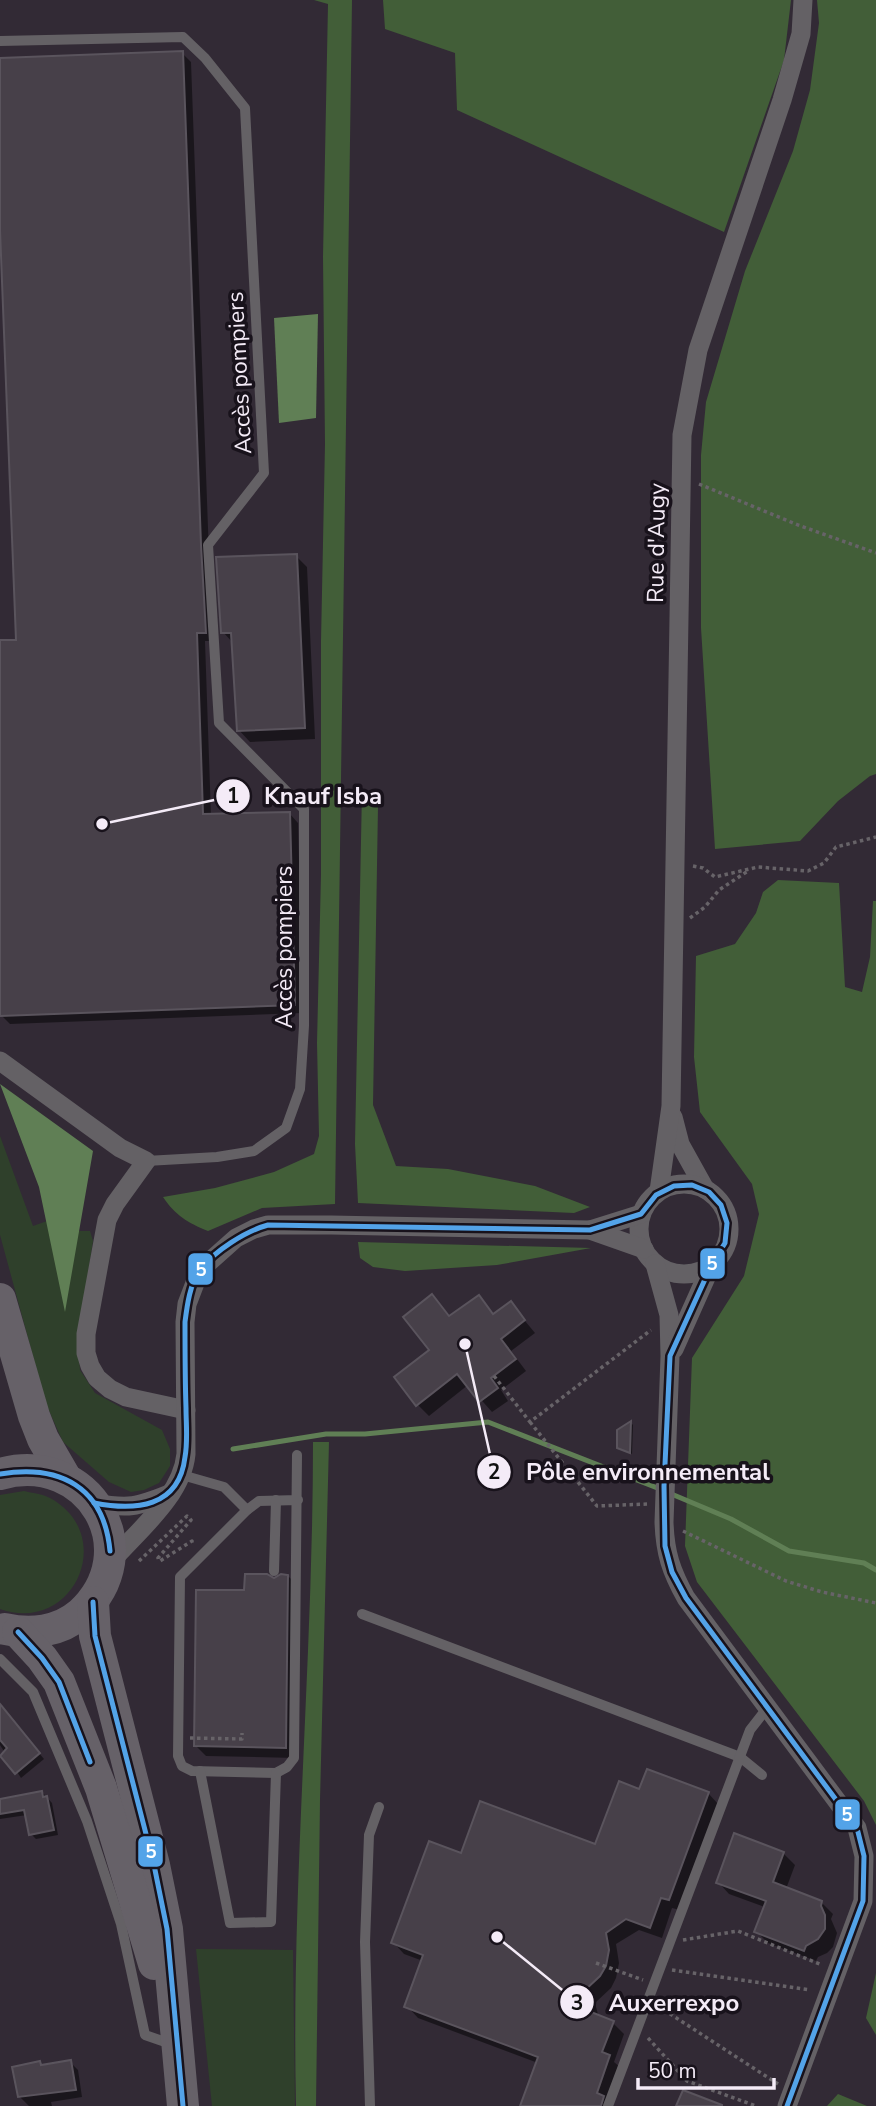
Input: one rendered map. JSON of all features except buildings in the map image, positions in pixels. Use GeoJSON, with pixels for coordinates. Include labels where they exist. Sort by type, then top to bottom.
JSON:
{"type":"FeatureCollection","features":[{"type":"Feature","properties":{"kind":"main road"},"geometry":{"type":"LineString","coordinates":[[0,1299],[34,1416],[43,1439],[65,1477]]}},
{"type":"Feature","properties":{"kind":"main road"},"geometry":{"type":"LineString","coordinates":[[0,1474],[31,1469],[48,1471],[76,1484],[94,1503],[105,1521],[110,1543],[121,1566],[103,1584],[93,1602],[72,1620],[46,1631],[9,1630]]}},
{"type":"Feature","properties":{"kind":"main road"},"geometry":{"type":"LineString","coordinates":[[93,1602],[95,1636],[167,1929],[183,2106]]}},
{"type":"Feature","properties":{"kind":"main road"},"geometry":{"type":"LineString","coordinates":[[9,1630],[42,1658],[59,1682],[92,1765],[146,1932],[177,2059]]}},
{"type":"Feature","properties":{"kind":"street","name":"Rue d'Augy"},"geometry":{"type":"LineString","coordinates":[[659,1191],[671,1106],[682,435],[698,349],[782,100],[801,34],[803,0]]}},
{"type":"Feature","properties":{"kind":"street"},"geometry":{"type":"LineString","coordinates":[[0,1061],[120,1148],[146,1161],[115,1204],[107,1220],[86,1334],[86,1353],[97,1378],[110,1389],[126,1397],[186,1410]]}},
{"type":"Feature","properties":{"kind":"street","name":"Rue d'Augy"},"geometry":{"type":"LineString","coordinates":[[671,1106],[680,1144],[705,1189]]}},
{"type":"Feature","properties":{"kind":"street"},"geometry":{"type":"LineString","coordinates":[[590,1230],[649,1256],[668,1271],[684,1274],[699,1272],[712,1264],[722,1253],[728,1239],[728,1224],[720,1204],[705,1189],[682,1184],[659,1191],[648,1201],[641,1214],[640,1238],[649,1256],[669,1315],[665,1546],[672,1572],[686,1598],[858,1828],[864,1856],[863,1900],[790,2099]]}},
{"type":"Feature","properties":{"kind":"street"},"geometry":{"type":"LineString","coordinates":[[121,1566],[182,1475],[186,1454],[187,1304],[200,1270],[222,1248],[254,1229],[268,1225],[590,1230],[641,1214]]}},
{"type":"Feature","properties":{"kind":"street"},"geometry":{"type":"LineString","coordinates":[[670,1356],[712,1264]]}},
{"type":"Feature","properties":{"kind":"street"},"geometry":{"type":"LineString","coordinates":[[94,1503],[128,1508],[169,1494]]}},
{"type":"Feature","properties":{"kind":"lane","name":"Accès pompiers"},"geometry":{"type":"LineString","coordinates":[[0,41],[183,37],[205,58],[245,108],[264,473],[208,545],[219,723],[304,809],[304,1026],[300,1089],[286,1128],[254,1151],[217,1157],[146,1161]]}},
{"type":"Feature","properties":{"kind":"lane"},"geometry":{"type":"LineString","coordinates":[[297,1455],[298,1500],[294,1758],[287,1767],[276,1773],[192,1771],[182,1766],[178,1756],[180,1577],[259,1501],[298,1500]]}},
{"type":"Feature","properties":{"kind":"lane"},"geometry":{"type":"LineString","coordinates":[[182,1475],[224,1487],[247,1510]]}},
{"type":"Feature","properties":{"kind":"lane"},"geometry":{"type":"LineString","coordinates":[[274,1571],[275,1500]]}},
{"type":"Feature","properties":{"kind":"lane"},"geometry":{"type":"LineString","coordinates":[[362,1614],[740,1757],[761,1776]]}},
{"type":"Feature","properties":{"kind":"lane"},"geometry":{"type":"LineString","coordinates":[[0,1659],[33,1692],[87,1821],[121,1924],[145,2035],[177,2059]]}},
{"type":"Feature","properties":{"kind":"lane"},"geometry":{"type":"LineString","coordinates":[[608,2106],[750,1730],[769,1707]]}},
{"type":"Feature","properties":{"kind":"lane"},"geometry":{"type":"LineString","coordinates":[[200,1771],[230,1923],[271,1922],[276,1773]]}},
{"type":"Feature","properties":{"kind":"lane"},"geometry":{"type":"LineString","coordinates":[[370,2106],[365,1942],[369,1835],[379,1807]]}},
{"type":"Feature","properties":{"kind":"path"},"geometry":{"type":"LineString","coordinates":[[682,477],[798,525],[876,553]]}},
{"type":"Feature","properties":{"kind":"path"},"geometry":{"type":"LineString","coordinates":[[675,863],[703,868],[715,877],[758,867],[808,871],[824,863],[836,847],[876,837]]}},
{"type":"Feature","properties":{"kind":"path"},"geometry":{"type":"LineString","coordinates":[[674,921],[694,917],[719,890],[750,869]]}},
{"type":"Feature","properties":{"kind":"path"},"geometry":{"type":"LineString","coordinates":[[530,1422],[669,1315]]}},
{"type":"Feature","properties":{"kind":"path"},"geometry":{"type":"LineString","coordinates":[[494,1376],[597,1506],[664,1502],[786,1581],[822,1592],[876,1603]]}},
{"type":"Feature","properties":{"kind":"path"},"geometry":{"type":"LineString","coordinates":[[121,1566],[187,1516],[191,1520],[158,1558],[160,1560],[192,1541],[192,1552]]}},
{"type":"Feature","properties":{"kind":"path"},"geometry":{"type":"LineString","coordinates":[[189,1738],[242,1739],[242,1733]]}},
{"type":"Feature","properties":{"kind":"path"},"geometry":{"type":"LineString","coordinates":[[669,1943],[738,1931],[837,1972]]}},
{"type":"Feature","properties":{"kind":"path"},"geometry":{"type":"LineString","coordinates":[[596,1963],[653,1984]]}},
{"type":"Feature","properties":{"kind":"path"},"geometry":{"type":"LineString","coordinates":[[660,1968],[829,1992]]}},
{"type":"Feature","properties":{"kind":"path"},"geometry":{"type":"LineString","coordinates":[[648,1999],[790,2099]]}},
{"type":"Feature","properties":{"kind":"path"},"geometry":{"type":"LineString","coordinates":[[638,2027],[687,2081],[756,2106]]}},
{"type":"Feature","properties":{"kind":"shaded area"},"geometry":{"type":"Polygon","coordinates":[[[314,0],[352,0],[335,1204],[262,1208],[208,1231],[182,1218],[163,1197],[215,1188],[274,1172],[314,1154],[319,1136],[317,1043],[325,444],[323,257],[328,4],[314,0]]]}},
{"type":"Feature","properties":{"kind":"shaded area"},"geometry":{"type":"Polygon","coordinates":[[[383,0],[791,0],[784,60],[724,232],[457,110],[455,53],[385,29],[383,0]]]}},
{"type":"Feature","properties":{"kind":"shaded area"},"geometry":{"type":"Polygon","coordinates":[[[817,0],[876,0],[876,774],[838,801],[800,841],[715,849],[701,628],[701,455],[706,402],[745,271],[793,151],[810,90],[819,23],[817,0]]]}},
{"type":"Feature","properties":{"kind":"shaded area"},"geometry":{"type":"Polygon","coordinates":[[[318,314],[316,418],[279,423],[274,318],[318,314]]]}},
{"type":"Feature","properties":{"kind":"shaded area"},"geometry":{"type":"Polygon","coordinates":[[[362,790],[378,806],[373,1105],[396,1166],[448,1169],[535,1186],[590,1207],[574,1213],[358,1203],[355,1144],[362,790]]]}},
{"type":"Feature","properties":{"kind":"shaded area"},"geometry":{"type":"Polygon","coordinates":[[[778,880],[839,883],[845,987],[862,992],[870,957],[873,901],[876,901],[876,1825],[864,1801],[697,1582],[685,1546],[692,1358],[744,1276],[759,1214],[752,1184],[700,1112],[694,1057],[696,956],[735,944],[756,913],[763,892],[778,880]]]}},
{"type":"Feature","properties":{"kind":"shaded area"},"geometry":{"type":"Polygon","coordinates":[[[0,1084],[93,1151],[65,1312],[39,1187],[0,1084]]]}},
{"type":"Feature","properties":{"kind":"shaded area"},"geometry":{"type":"Polygon","coordinates":[[[0,1136],[33,1226],[61,1216],[63,1231],[90,1231],[93,1241],[78,1340],[80,1370],[95,1393],[162,1430],[170,1449],[170,1466],[159,1483],[144,1490],[131,1492],[109,1482],[63,1442],[46,1404],[0,1235],[0,1136]]]}},
{"type":"Feature","properties":{"kind":"shaded area"},"geometry":{"type":"Polygon","coordinates":[[[358,1242],[591,1248],[497,1265],[405,1271],[373,1267],[360,1258],[358,1242]]]}},
{"type":"Feature","properties":{"kind":"shaded area"},"geometry":{"type":"Polygon","coordinates":[[[313,1442],[329,1442],[316,2106],[296,2106],[299,1857],[310,1608],[313,1442]]]}},
{"type":"Feature","properties":{"kind":"shaded area"},"geometry":{"type":"Polygon","coordinates":[[[24,1491],[50,1498],[70,1514],[81,1535],[84,1556],[78,1577],[66,1595],[49,1608],[26,1613],[0,1609],[0,1495],[24,1491]]]}},
{"type":"Feature","properties":{"kind":"shaded area"},"geometry":{"type":"Polygon","coordinates":[[[196,1949],[293,1950],[295,2106],[212,2106],[196,1949]]]}},
{"type":"Feature","properties":{"kind":"shaded area"},"geometry":{"type":"Polygon","coordinates":[[[876,1973],[876,2035],[866,2018],[876,1973]]]}},
{"type":"Feature","properties":{"kind":"shaded area"},"geometry":{"type":"Polygon","coordinates":[[[838,2094],[867,2106],[827,2106],[838,2094]]]}},
{"type":"Feature","properties":{"kind":"waterway"},"geometry":{"type":"LineString","coordinates":[[233,1449],[326,1434],[365,1434],[488,1422],[660,1489]]}},
{"type":"Feature","properties":{"kind":"waterway"},"geometry":{"type":"LineString","coordinates":[[669,1493],[731,1519],[789,1551],[864,1563],[876,1570]]}},
{"type":"Feature","properties":{"kind":"transit line","name":"5"},"geometry":{"type":"LineString","coordinates":[[94,1503],[139,1505],[153,1502],[174,1487],[181,1474],[186,1451],[185,1322],[191,1288],[206,1263],[222,1249],[250,1232],[268,1225],[590,1230],[641,1214],[656,1195],[674,1186],[692,1185],[709,1192],[721,1205],[727,1223],[725,1243],[712,1264],[670,1356],[664,1486],[665,1546],[672,1572],[686,1598],[857,1828],[864,1856],[863,1901],[787,2106]]}},
{"type":"Feature","properties":{"kind":"transit line","name":"5"},"geometry":{"type":"LineString","coordinates":[[0,1474],[42,1473],[60,1477],[75,1485],[99,1511],[110,1551]]}},
{"type":"Feature","properties":{"kind":"transit line","name":"5"},"geometry":{"type":"LineString","coordinates":[[93,1602],[95,1636],[154,1865],[167,1929],[183,2106]]}},
{"type":"Feature","properties":{"kind":"transit line","name":"5"},"geometry":{"type":"LineString","coordinates":[[18,1632],[59,1682],[90,1762]]}},
{"type":"Feature","properties":{"kind":"place","name":"Knauf Isba"},"geometry":{"type":"Point","coordinates":[102,824]}},
{"type":"Feature","properties":{"kind":"place","name":"Pôle environnemental"},"geometry":{"type":"Point","coordinates":[465,1344]}},
{"type":"Feature","properties":{"kind":"place","name":"Auxerrexpo"},"geometry":{"type":"Point","coordinates":[497,1937]}}]}
